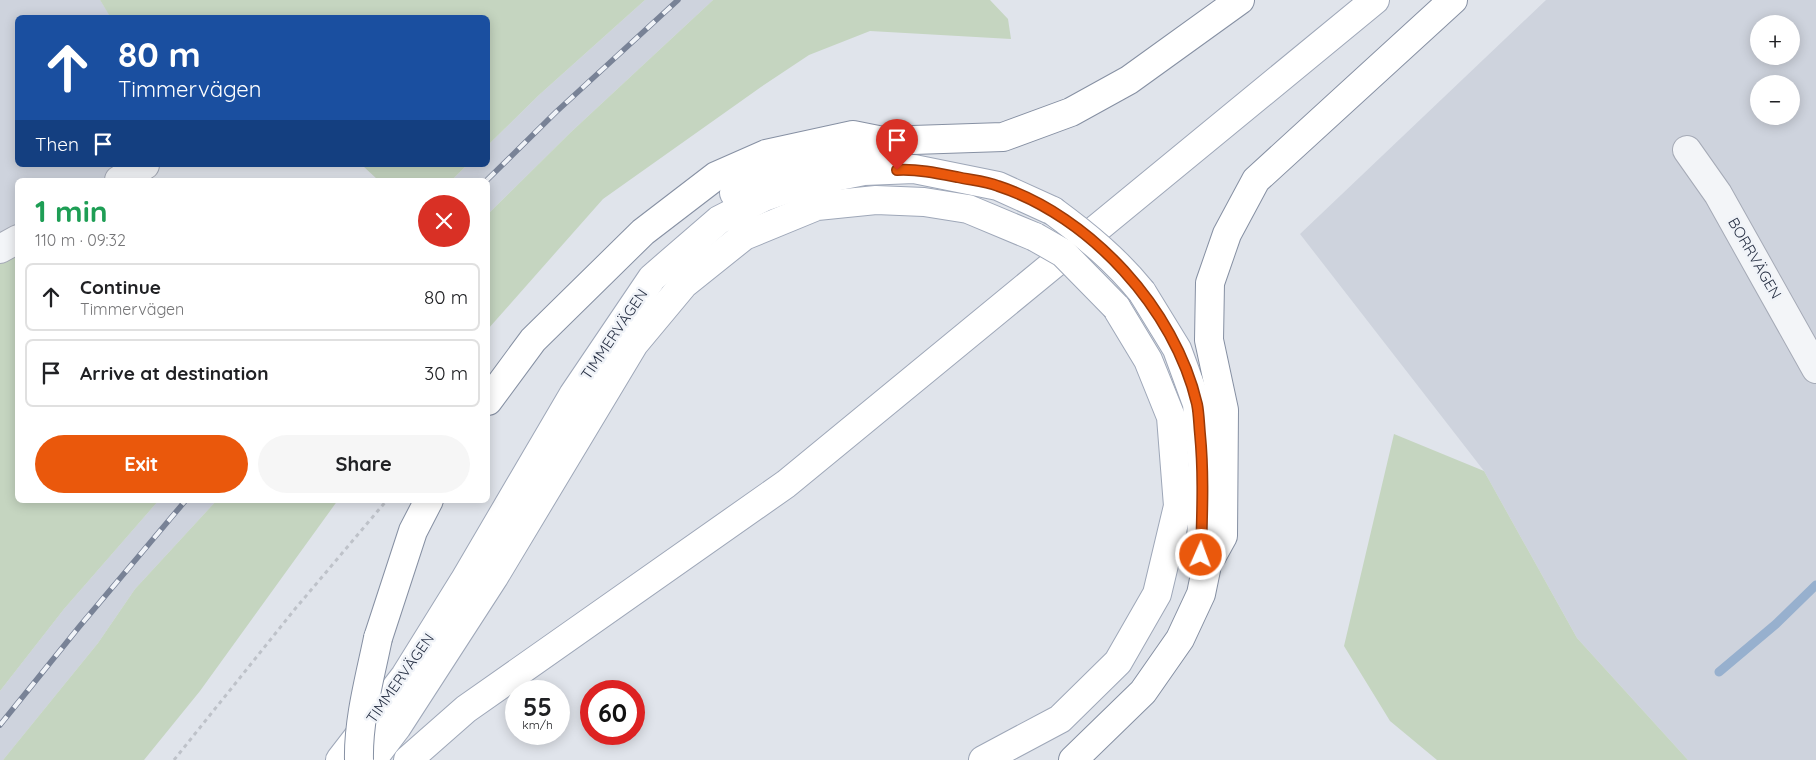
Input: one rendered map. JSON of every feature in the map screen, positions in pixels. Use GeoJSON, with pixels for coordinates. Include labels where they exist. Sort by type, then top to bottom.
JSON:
{"type":"FeatureCollection","features":[{"type":"Feature","properties":{"kind":"main road"},"geometry":{"type":"LineString","coordinates":[[490,398],[533,340],[643,232],[716,176],[766,154],[853,135],[883,141],[1003,137],[1071,112],[1129,80],[1240,0]]}},
{"type":"Feature","properties":{"kind":"main road"},"geometry":{"type":"LineString","coordinates":[[408,760],[466,709],[786,484],[1374,0]]}},
{"type":"Feature","properties":{"kind":"main road"},"geometry":{"type":"LineString","coordinates":[[1073,760],[1143,692],[1180,639],[1201,594],[1207,565],[1223,536],[1224,410],[1209,340],[1210,283],[1227,234],[1256,180],[1453,0]]}},
{"type":"Feature","properties":{"kind":"main road"},"geometry":{"type":"LineString","coordinates":[[652,278],[674,235],[721,200],[771,173],[870,149],[883,141]]}},
{"type":"Feature","properties":{"kind":"main road","name":"TIMMERVÄGEN"},"geometry":{"type":"LineString","coordinates":[[340,760],[405,676],[464,581],[573,396],[652,278],[719,220],[764,196],[804,182],[864,171],[914,169],[998,186],[1053,211],[1088,237],[1119,264],[1142,292],[1178,349],[1197,404],[1203,473],[1201,555],[1207,565]]}},
{"type":"Feature","properties":{"kind":"main road","name":"TIMMERVÄGEN"},"geometry":{"type":"LineString","coordinates":[[372,760],[397,727],[494,577],[634,344],[684,284],[744,236],[818,206],[876,200],[924,202],[968,208],[1036,237],[1063,253],[1116,307],[1148,360],[1171,417],[1178,506],[1158,594],[1118,662],[1060,720],[983,760]]}},
{"type":"Feature","properties":{"kind":"main road"},"geometry":{"type":"LineString","coordinates":[[359,760],[359,748],[378,638],[412,531],[427,503]]}},
{"type":"Feature","properties":{"kind":"street","name":"BORRVÄGEN"},"geometry":{"type":"LineString","coordinates":[[1687,150],[1718,194],[1816,369]]}},
{"type":"Feature","properties":{"kind":"street"},"geometry":{"type":"LineString","coordinates":[[122,178],[142,167]]}},
{"type":"Feature","properties":{"kind":"street"},"geometry":{"type":"LineString","coordinates":[[0,249],[15,241]]}},
{"type":"Feature","properties":{"kind":"path"},"geometry":{"type":"LineString","coordinates":[[174,760],[295,609],[384,503]]}},
{"type":"Feature","properties":{"kind":"shaded area"},"geometry":{"type":"Polygon","coordinates":[[[0,0],[100,0],[110,15],[15,15],[15,167],[122,167],[103,178],[15,178],[15,229],[0,238],[0,0]]]}},
{"type":"Feature","properties":{"kind":"shaded area"},"geometry":{"type":"Polygon","coordinates":[[[645,0],[713,0],[571,132],[490,212],[490,178],[454,178],[465,167],[490,167],[490,143],[539,95],[645,0]]]}},
{"type":"Feature","properties":{"kind":"shaded area"},"geometry":{"type":"Polygon","coordinates":[[[1546,0],[1816,0],[1816,760],[1688,760],[1577,638],[1484,471],[1300,234],[1546,0]]]}},
{"type":"Feature","properties":{"kind":"shaded area"},"geometry":{"type":"Polygon","coordinates":[[[156,503],[214,503],[135,589],[98,643],[3,760],[0,760],[0,691],[64,609],[156,503]]]}},
{"type":"Feature","properties":{"kind":"green space"},"geometry":{"type":"Polygon","coordinates":[[[100,0],[645,0],[539,95],[490,143],[490,15],[109,15],[100,0]]]}},
{"type":"Feature","properties":{"kind":"green space"},"geometry":{"type":"Polygon","coordinates":[[[713,0],[990,0],[1008,19],[1011,39],[870,31],[809,55],[603,199],[490,327],[490,212],[571,132],[713,0]]]}},
{"type":"Feature","properties":{"kind":"green space"},"geometry":{"type":"Polygon","coordinates":[[[364,167],[465,167],[454,178],[376,178],[364,167]]]}},
{"type":"Feature","properties":{"kind":"green space"},"geometry":{"type":"Polygon","coordinates":[[[15,252],[15,503],[156,503],[64,609],[0,691],[0,261],[15,252]]]}},
{"type":"Feature","properties":{"kind":"green space"},"geometry":{"type":"Polygon","coordinates":[[[1394,434],[1484,471],[1577,638],[1688,760],[1437,760],[1390,721],[1344,646],[1394,434]]]}},
{"type":"Feature","properties":{"kind":"green space"},"geometry":{"type":"Polygon","coordinates":[[[214,503],[336,503],[200,691],[144,760],[3,760],[98,643],[135,589],[214,503]]]}},
{"type":"Feature","properties":{"kind":"waterway"},"geometry":{"type":"LineString","coordinates":[[1719,672],[1776,624],[1816,585]]}},
{"type":"Feature","properties":{"kind":"railway"},"geometry":{"type":"LineString","coordinates":[[489,178],[556,112],[678,0]]}},
{"type":"Feature","properties":{"kind":"railway"},"geometry":{"type":"LineString","coordinates":[[0,725],[79,627],[183,503]]}},
{"type":"Feature","properties":{"kind":"route"},"geometry":{"type":"LineString","coordinates":[[897,170],[914,169],[998,186],[1053,211],[1088,237],[1119,264],[1142,292],[1178,349],[1197,404],[1203,473],[1201,555]]}}]}
